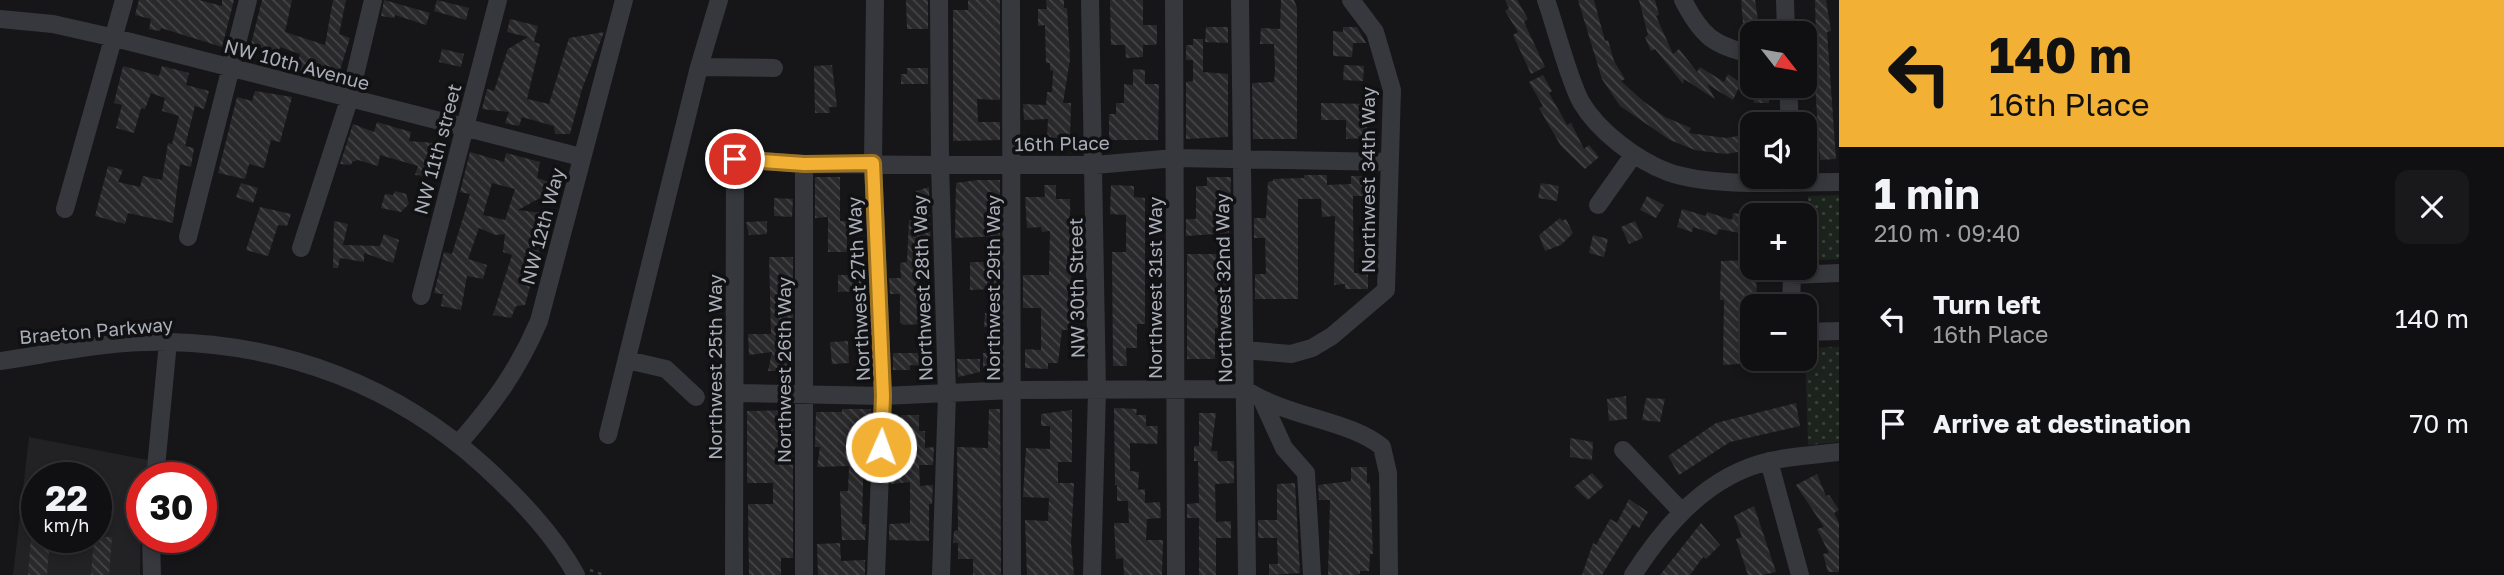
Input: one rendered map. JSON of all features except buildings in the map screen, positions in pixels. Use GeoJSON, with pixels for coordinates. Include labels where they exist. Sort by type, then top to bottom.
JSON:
{"type":"FeatureCollection","features":[{"type":"Feature","properties":{"kind":"street"},"geometry":{"type":"LineString","coordinates":[[65,209],[124,0]]}},
{"type":"Feature","properties":{"kind":"street"},"geometry":{"type":"LineString","coordinates":[[188,237],[248,0]]}},
{"type":"Feature","properties":{"kind":"street"},"geometry":{"type":"LineString","coordinates":[[301,248],[349,100],[373,0]]}},
{"type":"Feature","properties":{"kind":"street","name":"NW 12th Way"},"geometry":{"type":"LineString","coordinates":[[459,443],[495,401],[521,362],[539,321],[624,0]]}},
{"type":"Feature","properties":{"kind":"street"},"geometry":{"type":"LineString","coordinates":[[608,435],[699,67],[719,0]]}},
{"type":"Feature","properties":{"kind":"street","name":"Northwest 27th Way"},"geometry":{"type":"LineString","coordinates":[[875,0],[873,163],[883,396],[876,575]]}},
{"type":"Feature","properties":{"kind":"street","name":"Northwest 28th Way"},"geometry":{"type":"LineString","coordinates":[[939,0],[940,165],[947,394],[941,575]]}},
{"type":"Feature","properties":{"kind":"street","name":"Northwest 29th Way"},"geometry":{"type":"LineString","coordinates":[[1011,0],[1012,575]]}},
{"type":"Feature","properties":{"kind":"street","name":"NW 30th Street"},"geometry":{"type":"LineString","coordinates":[[1090,0],[1097,391],[1092,575]]}},
{"type":"Feature","properties":{"kind":"street","name":"Northwest 31st Way"},"geometry":{"type":"LineString","coordinates":[[1174,0],[1176,575]]}},
{"type":"Feature","properties":{"kind":"street","name":"Northwest 32nd Way"},"geometry":{"type":"LineString","coordinates":[[1240,0],[1247,575]]}},
{"type":"Feature","properties":{"kind":"street","name":"Northwest 34th Way"},"geometry":{"type":"LineString","coordinates":[[1245,350],[1292,354],[1312,348],[1382,296],[1388,283],[1392,90],[1375,33],[1350,0]]}},
{"type":"Feature","properties":{"kind":"street"},"geometry":{"type":"LineString","coordinates":[[1546,0],[1581,101],[1613,138],[1634,154],[1668,172],[1712,180],[1740,180]]}},
{"type":"Feature","properties":{"kind":"street"},"geometry":{"type":"LineString","coordinates":[[1683,0],[1697,28],[1722,47],[1740,51]]}},
{"type":"Feature","properties":{"kind":"street"},"geometry":{"type":"LineString","coordinates":[[1785,0],[1786,21]]}},
{"type":"Feature","properties":{"kind":"street","name":"NW 11th street"},"geometry":{"type":"LineString","coordinates":[[421,296],[497,7]]}},
{"type":"Feature","properties":{"kind":"street","name":"NW 10th Avenue"},"geometry":{"type":"LineString","coordinates":[[0,19],[53,24],[115,38],[581,158]]}},
{"type":"Feature","properties":{"kind":"street"},"geometry":{"type":"LineString","coordinates":[[699,67],[774,68]]}},
{"type":"Feature","properties":{"kind":"street"},"geometry":{"type":"LineString","coordinates":[[1598,205],[1634,154]]}},
{"type":"Feature","properties":{"kind":"street","name":"16th Place"},"geometry":{"type":"LineString","coordinates":[[735,159],[804,164],[940,165],[1095,165],[1175,158],[1390,162]]}},
{"type":"Feature","properties":{"kind":"street","name":"Northwest 25th Way"},"geometry":{"type":"LineString","coordinates":[[734,575],[735,159]]}},
{"type":"Feature","properties":{"kind":"street","name":"Northwest 26th Way"},"geometry":{"type":"LineString","coordinates":[[804,164],[804,575]]}},
{"type":"Feature","properties":{"kind":"street"},"geometry":{"type":"LineString","coordinates":[[1817,181],[1839,182]]}},
{"type":"Feature","properties":{"kind":"street"},"geometry":{"type":"LineString","coordinates":[[1792,294],[1793,275],[1839,272]]}},
{"type":"Feature","properties":{"kind":"street"},"geometry":{"type":"LineString","coordinates":[[1817,332],[1839,331]]}},
{"type":"Feature","properties":{"kind":"street"},"geometry":{"type":"LineString","coordinates":[[157,462],[168,342]]}},
{"type":"Feature","properties":{"kind":"street","name":"Braeton Parkway"},"geometry":{"type":"LineString","coordinates":[[0,361],[93,348],[168,342],[236,348],[330,370],[392,399],[459,443],[513,492],[576,575]]}},
{"type":"Feature","properties":{"kind":"street"},"geometry":{"type":"LineString","coordinates":[[627,360],[666,369],[696,397]]}},
{"type":"Feature","properties":{"kind":"street"},"geometry":{"type":"LineString","coordinates":[[736,393],[883,396],[1013,390],[1245,390],[1263,402],[1363,436],[1382,447],[1388,473],[1389,575]]}},
{"type":"Feature","properties":{"kind":"street"},"geometry":{"type":"LineString","coordinates":[[1263,402],[1284,448],[1307,473],[1312,575]]}},
{"type":"Feature","properties":{"kind":"street"},"geometry":{"type":"LineString","coordinates":[[1623,450],[1682,512]]}},
{"type":"Feature","properties":{"kind":"street"},"geometry":{"type":"LineString","coordinates":[[1633,575],[1654,542],[1682,512],[1721,480],[1769,461],[1839,452]]}},
{"type":"Feature","properties":{"kind":"street"},"geometry":{"type":"LineString","coordinates":[[1769,461],[1800,575]]}},
{"type":"Feature","properties":{"kind":"street"},"geometry":{"type":"LineString","coordinates":[[151,553],[152,575]]}},
{"type":"Feature","properties":{"kind":"shaded area"},"geometry":{"type":"Polygon","coordinates":[[[1839,195],[1839,259],[1817,260],[1817,203],[1808,203],[1808,196],[1839,195]]]}},
{"type":"Feature","properties":{"kind":"shaded area"},"geometry":{"type":"Polygon","coordinates":[[[1839,347],[1839,442],[1808,445],[1806,371],[1817,371],[1817,348],[1839,347]]]}},
{"type":"Feature","properties":{"kind":"shaded area"},"geometry":{"type":"Polygon","coordinates":[[[29,437],[148,460],[126,462],[126,553],[140,553],[140,575],[13,575],[21,506],[21,553],[112,553],[112,462],[26,462],[29,437]]]}},
{"type":"Feature","properties":{"kind":"route"},"geometry":{"type":"LineString","coordinates":[[735,159],[804,164],[873,163],[883,396],[881,447]]}}]}
